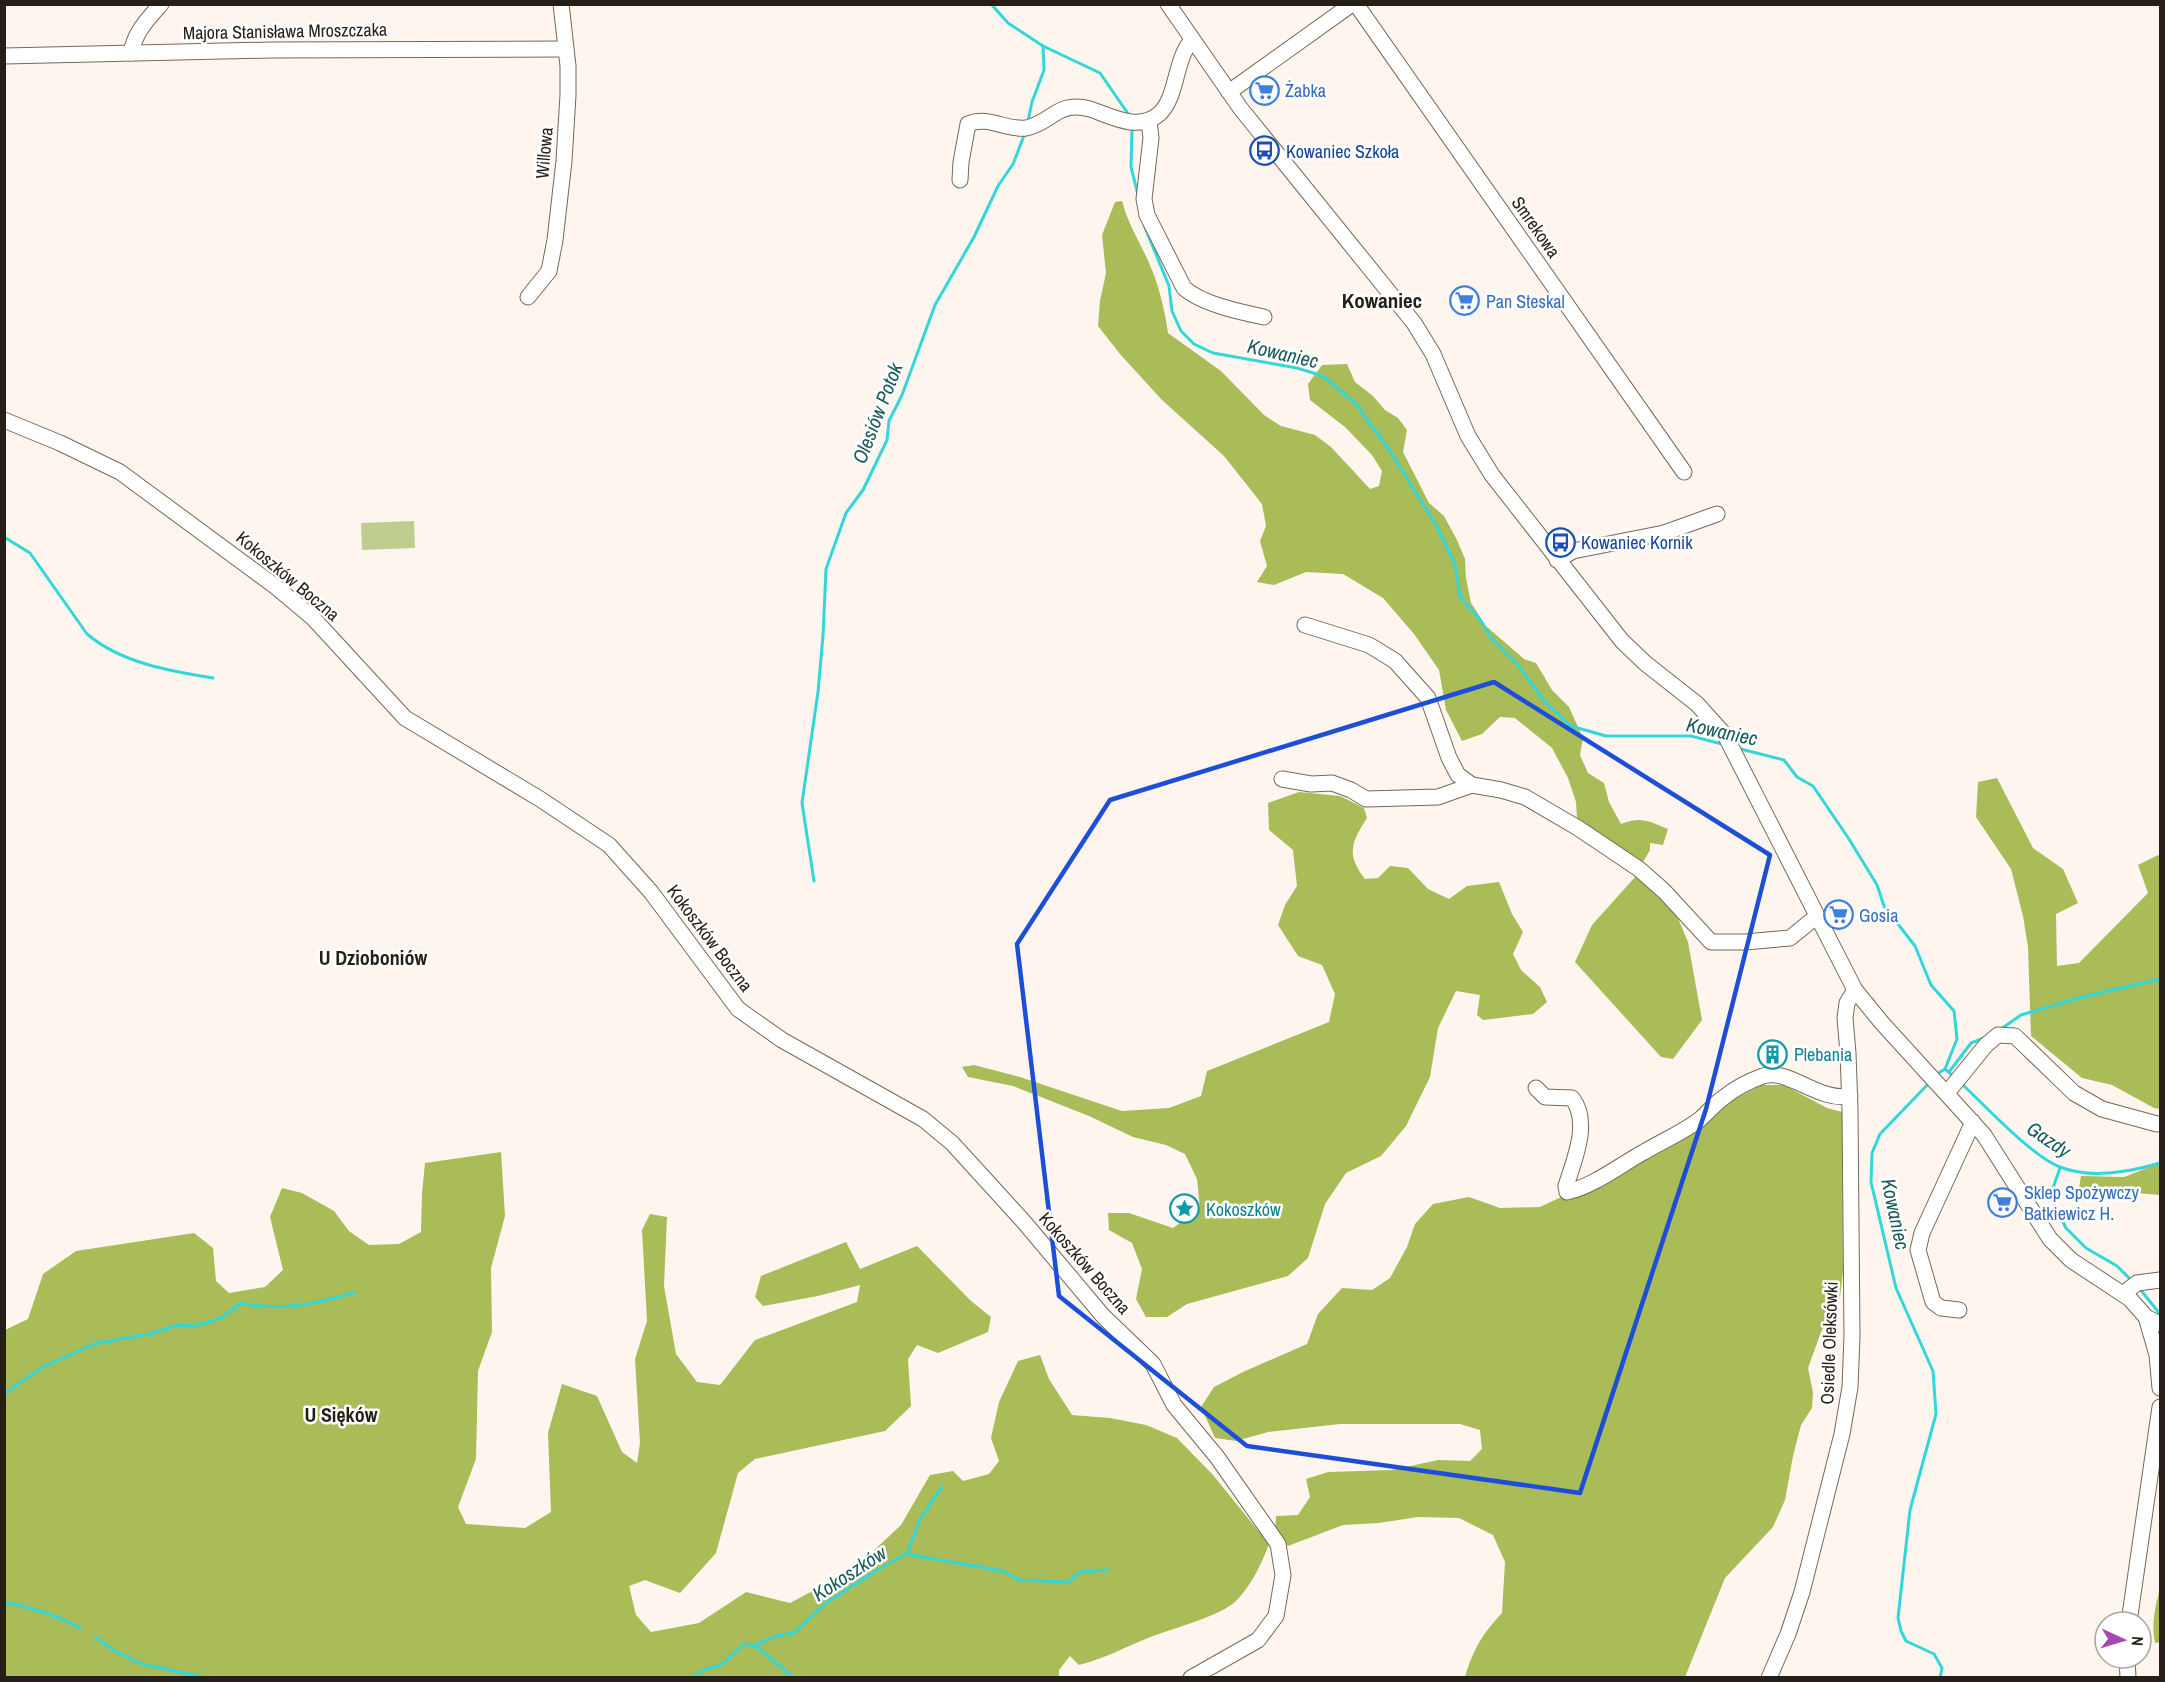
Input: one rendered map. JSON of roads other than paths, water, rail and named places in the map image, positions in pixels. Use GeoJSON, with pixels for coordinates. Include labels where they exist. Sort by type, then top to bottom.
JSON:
{"type":"FeatureCollection","features":[{"type":"Feature","properties":{"kind":"street"},"geometry":{"type":"LineString","coordinates":[[131,54],[140,28],[161,4]]}},
{"type":"Feature","properties":{"kind":"street","name":"Willowa"},"geometry":{"type":"LineString","coordinates":[[528,297],[549,271],[564,161],[568,66],[561,4]]}},
{"type":"Feature","properties":{"kind":"street"},"geometry":{"type":"LineString","coordinates":[[1168,4],[1229,93],[1414,323],[1432,354],[1477,452],[1557,560],[1622,641],[1645,663],[1697,704],[1725,735],[1855,990],[1868,1007],[1929,1073],[1948,1089],[1995,1149],[2050,1239],[2072,1260],[2129,1289],[2160,1280]]}},
{"type":"Feature","properties":{"kind":"street"},"geometry":{"type":"LineString","coordinates":[[1229,93],[1352,4]]}},
{"type":"Feature","properties":{"kind":"street","name":"Smrekowa"},"geometry":{"type":"LineString","coordinates":[[1356,4],[1684,472]]}},
{"type":"Feature","properties":{"kind":"street"},"geometry":{"type":"LineString","coordinates":[[960,180],[968,124],[975,120],[1019,129],[1038,125],[1055,112],[1075,107],[1089,109],[1121,121],[1145,122],[1161,113],[1171,92],[1184,49],[1192,40]]}},
{"type":"Feature","properties":{"kind":"street","name":"Majora Stanisława Mroszczaka"},"geometry":{"type":"LineString","coordinates":[[4,56],[271,50],[565,49]]}},
{"type":"Feature","properties":{"kind":"street"},"geometry":{"type":"LineString","coordinates":[[1145,122],[1150,138],[1144,199],[1147,215],[1184,288],[1205,300],[1264,317]]}},
{"type":"Feature","properties":{"kind":"street","name":"Kokoszków Boczna"},"geometry":{"type":"LineString","coordinates":[[4,420],[60,442],[120,472],[276,587],[313,618],[405,718],[609,845],[651,892],[738,1009],[782,1040],[923,1119],[952,1143],[1024,1222],[1103,1316],[1153,1364],[1174,1405],[1217,1457],[1278,1544],[1283,1575],[1276,1616],[1258,1640],[1191,1677]]}},
{"type":"Feature","properties":{"kind":"street"},"geometry":{"type":"LineString","coordinates":[[1557,560],[1573,551],[1664,533],[1718,514]]}},
{"type":"Feature","properties":{"kind":"street"},"geometry":{"type":"LineString","coordinates":[[1305,625],[1369,645],[1395,661],[1428,698],[1449,758],[1458,775],[1472,785],[1525,797],[1578,828],[1639,869],[1664,891],[1711,942],[1790,938],[1817,916]]}},
{"type":"Feature","properties":{"kind":"street"},"geometry":{"type":"LineString","coordinates":[[1282,779],[1311,784],[1332,783],[1366,799],[1383,800],[1438,797],[1472,785]]}},
{"type":"Feature","properties":{"kind":"street","name":"Osiedle Oleksówki"},"geometry":{"type":"LineString","coordinates":[[1769,1677],[1785,1643],[1799,1602],[1847,1409],[1852,1336],[1850,1096],[1845,1018],[1847,1003],[1855,990]]}},
{"type":"Feature","properties":{"kind":"street"},"geometry":{"type":"LineString","coordinates":[[1847,1034],[1854,1020],[1868,1007]]}},
{"type":"Feature","properties":{"kind":"street"},"geometry":{"type":"LineString","coordinates":[[1948,1089],[1998,1035],[2015,1036],[2074,1094],[2102,1109],[2157,1124]]}},
{"type":"Feature","properties":{"kind":"street"},"geometry":{"type":"LineString","coordinates":[[1536,1088],[1545,1097],[1572,1098],[1580,1111],[1579,1143],[1566,1186],[1567,1192],[1606,1174],[1675,1136],[1700,1119],[1722,1098],[1765,1075],[1783,1077],[1824,1095],[1838,1098],[1850,1096]]}},
{"type":"Feature","properties":{"kind":"street"},"geometry":{"type":"LineString","coordinates":[[1959,1310],[1941,1308],[1933,1302],[1917,1250],[1922,1233],[1973,1122]]}},
{"type":"Feature","properties":{"kind":"street"},"geometry":{"type":"LineString","coordinates":[[2129,1289],[2130,1299],[2153,1320],[2160,1388]]}},
{"type":"Feature","properties":{"kind":"street"},"geometry":{"type":"LineString","coordinates":[[2131,1610],[2160,1407]]}},
{"type":"Feature","properties":{"kind":"waterway","name":"Kowaniec"},"geometry":{"type":"LineString","coordinates":[[991,4],[1008,23],[1043,46],[1100,73],[1129,115]]}},
{"type":"Feature","properties":{"kind":"waterway","name":"Olesiów Potok"},"geometry":{"type":"LineString","coordinates":[[1028,121],[1032,102],[1044,70],[1043,46]]}},
{"type":"Feature","properties":{"kind":"waterway","name":"Kowaniec"},"geometry":{"type":"LineString","coordinates":[[1132,128],[1131,167],[1138,195]]}},
{"type":"Feature","properties":{"kind":"waterway","name":"Olesiów Potok"},"geometry":{"type":"LineString","coordinates":[[814,881],[802,803],[818,692],[826,569],[846,513],[863,490],[887,440],[889,421],[902,395],[935,305],[974,237],[998,186],[1013,164],[1025,133]]}},
{"type":"Feature","properties":{"kind":"waterway","name":"Kowaniec"},"geometry":{"type":"LineString","coordinates":[[1144,225],[1169,286],[1172,311],[1181,331],[1194,344],[1213,353],[1297,368],[1323,376],[1356,404],[1390,451],[1436,525],[1455,564],[1460,597],[1478,617],[1493,640],[1517,664],[1545,702],[1571,726],[1606,736],[1691,736],[1722,744]]}},
{"type":"Feature","properties":{"kind":"waterway"},"geometry":{"type":"LineString","coordinates":[[4,537],[30,553],[87,634],[100,644],[130,659],[213,678]]}},
{"type":"Feature","properties":{"kind":"waterway","name":"Kowaniec"},"geometry":{"type":"LineString","coordinates":[[1737,748],[1784,760],[1797,777],[1813,786],[1877,885],[1884,906],[1915,946],[1931,985],[1954,1011],[1957,1039],[1945,1069],[1937,1074]]}},
{"type":"Feature","properties":{"kind":"waterway"},"geometry":{"type":"LineString","coordinates":[[2001,1029],[2021,1015],[2082,997],[2160,979]]}},
{"type":"Feature","properties":{"kind":"waterway"},"geometry":{"type":"LineString","coordinates":[[1949,1072],[1971,1043],[1984,1038]]}},
{"type":"Feature","properties":{"kind":"waterway","name":"Gazdy"},"geometry":{"type":"LineString","coordinates":[[1945,1069],[1955,1078]]}},
{"type":"Feature","properties":{"kind":"waterway","name":"Kowaniec"},"geometry":{"type":"LineString","coordinates":[[1931,1081],[1880,1134],[1872,1153],[1871,1182],[1896,1288],[1933,1371],[1936,1414],[1910,1510],[1898,1618],[1906,1641],[1934,1654],[1942,1668],[1940,1678]]}},
{"type":"Feature","properties":{"kind":"waterway","name":"Gazdy"},"geometry":{"type":"LineString","coordinates":[[1962,1084],[2023,1142],[2060,1167],[2084,1173],[2110,1173],[2160,1163]]}},
{"type":"Feature","properties":{"kind":"waterway"},"geometry":{"type":"LineString","coordinates":[[2060,1168],[2053,1188],[2054,1204],[2066,1228],[2086,1248],[2117,1266],[2132,1281]]}},
{"type":"Feature","properties":{"kind":"waterway"},"geometry":{"type":"LineString","coordinates":[[2139,1288],[2160,1314]]}},
{"type":"Feature","properties":{"kind":"waterway"},"geometry":{"type":"LineString","coordinates":[[4,1394],[43,1367],[94,1344],[154,1333],[177,1325],[195,1326],[221,1318],[241,1303],[270,1307],[299,1305],[356,1292]]}},
{"type":"Feature","properties":{"kind":"waterway"},"geometry":{"type":"LineString","coordinates":[[907,1554],[920,1519],[942,1487]]}},
{"type":"Feature","properties":{"kind":"waterway","name":"Kokoszków"},"geometry":{"type":"LineString","coordinates":[[691,1678],[706,1669],[721,1665],[744,1644],[755,1646],[772,1637],[794,1633],[826,1603],[906,1554],[1003,1571],[1019,1580],[1068,1582],[1080,1572],[1108,1570]]}},
{"type":"Feature","properties":{"kind":"waterway","name":"Kokoszków"},"geometry":{"type":"LineString","coordinates":[[4,1602],[43,1612],[80,1628]]}},
{"type":"Feature","properties":{"kind":"waterway","name":"Kokoszków"},"geometry":{"type":"LineString","coordinates":[[95,1637],[117,1652],[142,1664],[209,1678]]}},
{"type":"Feature","properties":{"kind":"waterway"},"geometry":{"type":"LineString","coordinates":[[756,1646],[794,1678]]}},
{"type":"Feature","properties":{"kind":"place","name":"Żabka"},"geometry":{"type":"Point","coordinates":[1264,90]}},
{"type":"Feature","properties":{"kind":"place","name":"Kowaniec Szkoła"},"geometry":{"type":"Point","coordinates":[1265,151]}},
{"type":"Feature","properties":{"kind":"place","name":"Pan Steskal"},"geometry":{"type":"Point","coordinates":[1465,301]}},
{"type":"Feature","properties":{"kind":"place","name":"Kowaniec Kornik"},"geometry":{"type":"Point","coordinates":[1560,542]}},
{"type":"Feature","properties":{"kind":"place","name":"Gosia"},"geometry":{"type":"Point","coordinates":[1838,915]}},
{"type":"Feature","properties":{"kind":"place","name":"Plebania"},"geometry":{"type":"Point","coordinates":[1773,1054]}},
{"type":"Feature","properties":{"kind":"place","name":"Sklep Spożywczy Batkiewicz H."},"geometry":{"type":"Point","coordinates":[2003,1202]}},
{"type":"Feature","properties":{"kind":"place","name":"Kokoszków"},"geometry":{"type":"Point","coordinates":[1185,1209]}},
{"type":"Feature","properties":{"kind":"district","name":"Kowaniec"},"geometry":{"type":"Point","coordinates":[1382,300]}},
{"type":"Feature","properties":{"kind":"district","name":"U Dzioboniów"},"geometry":{"type":"Point","coordinates":[373,957]}},
{"type":"Feature","properties":{"kind":"district","name":"U Sięków"},"geometry":{"type":"Point","coordinates":[341,1414]}}]}
